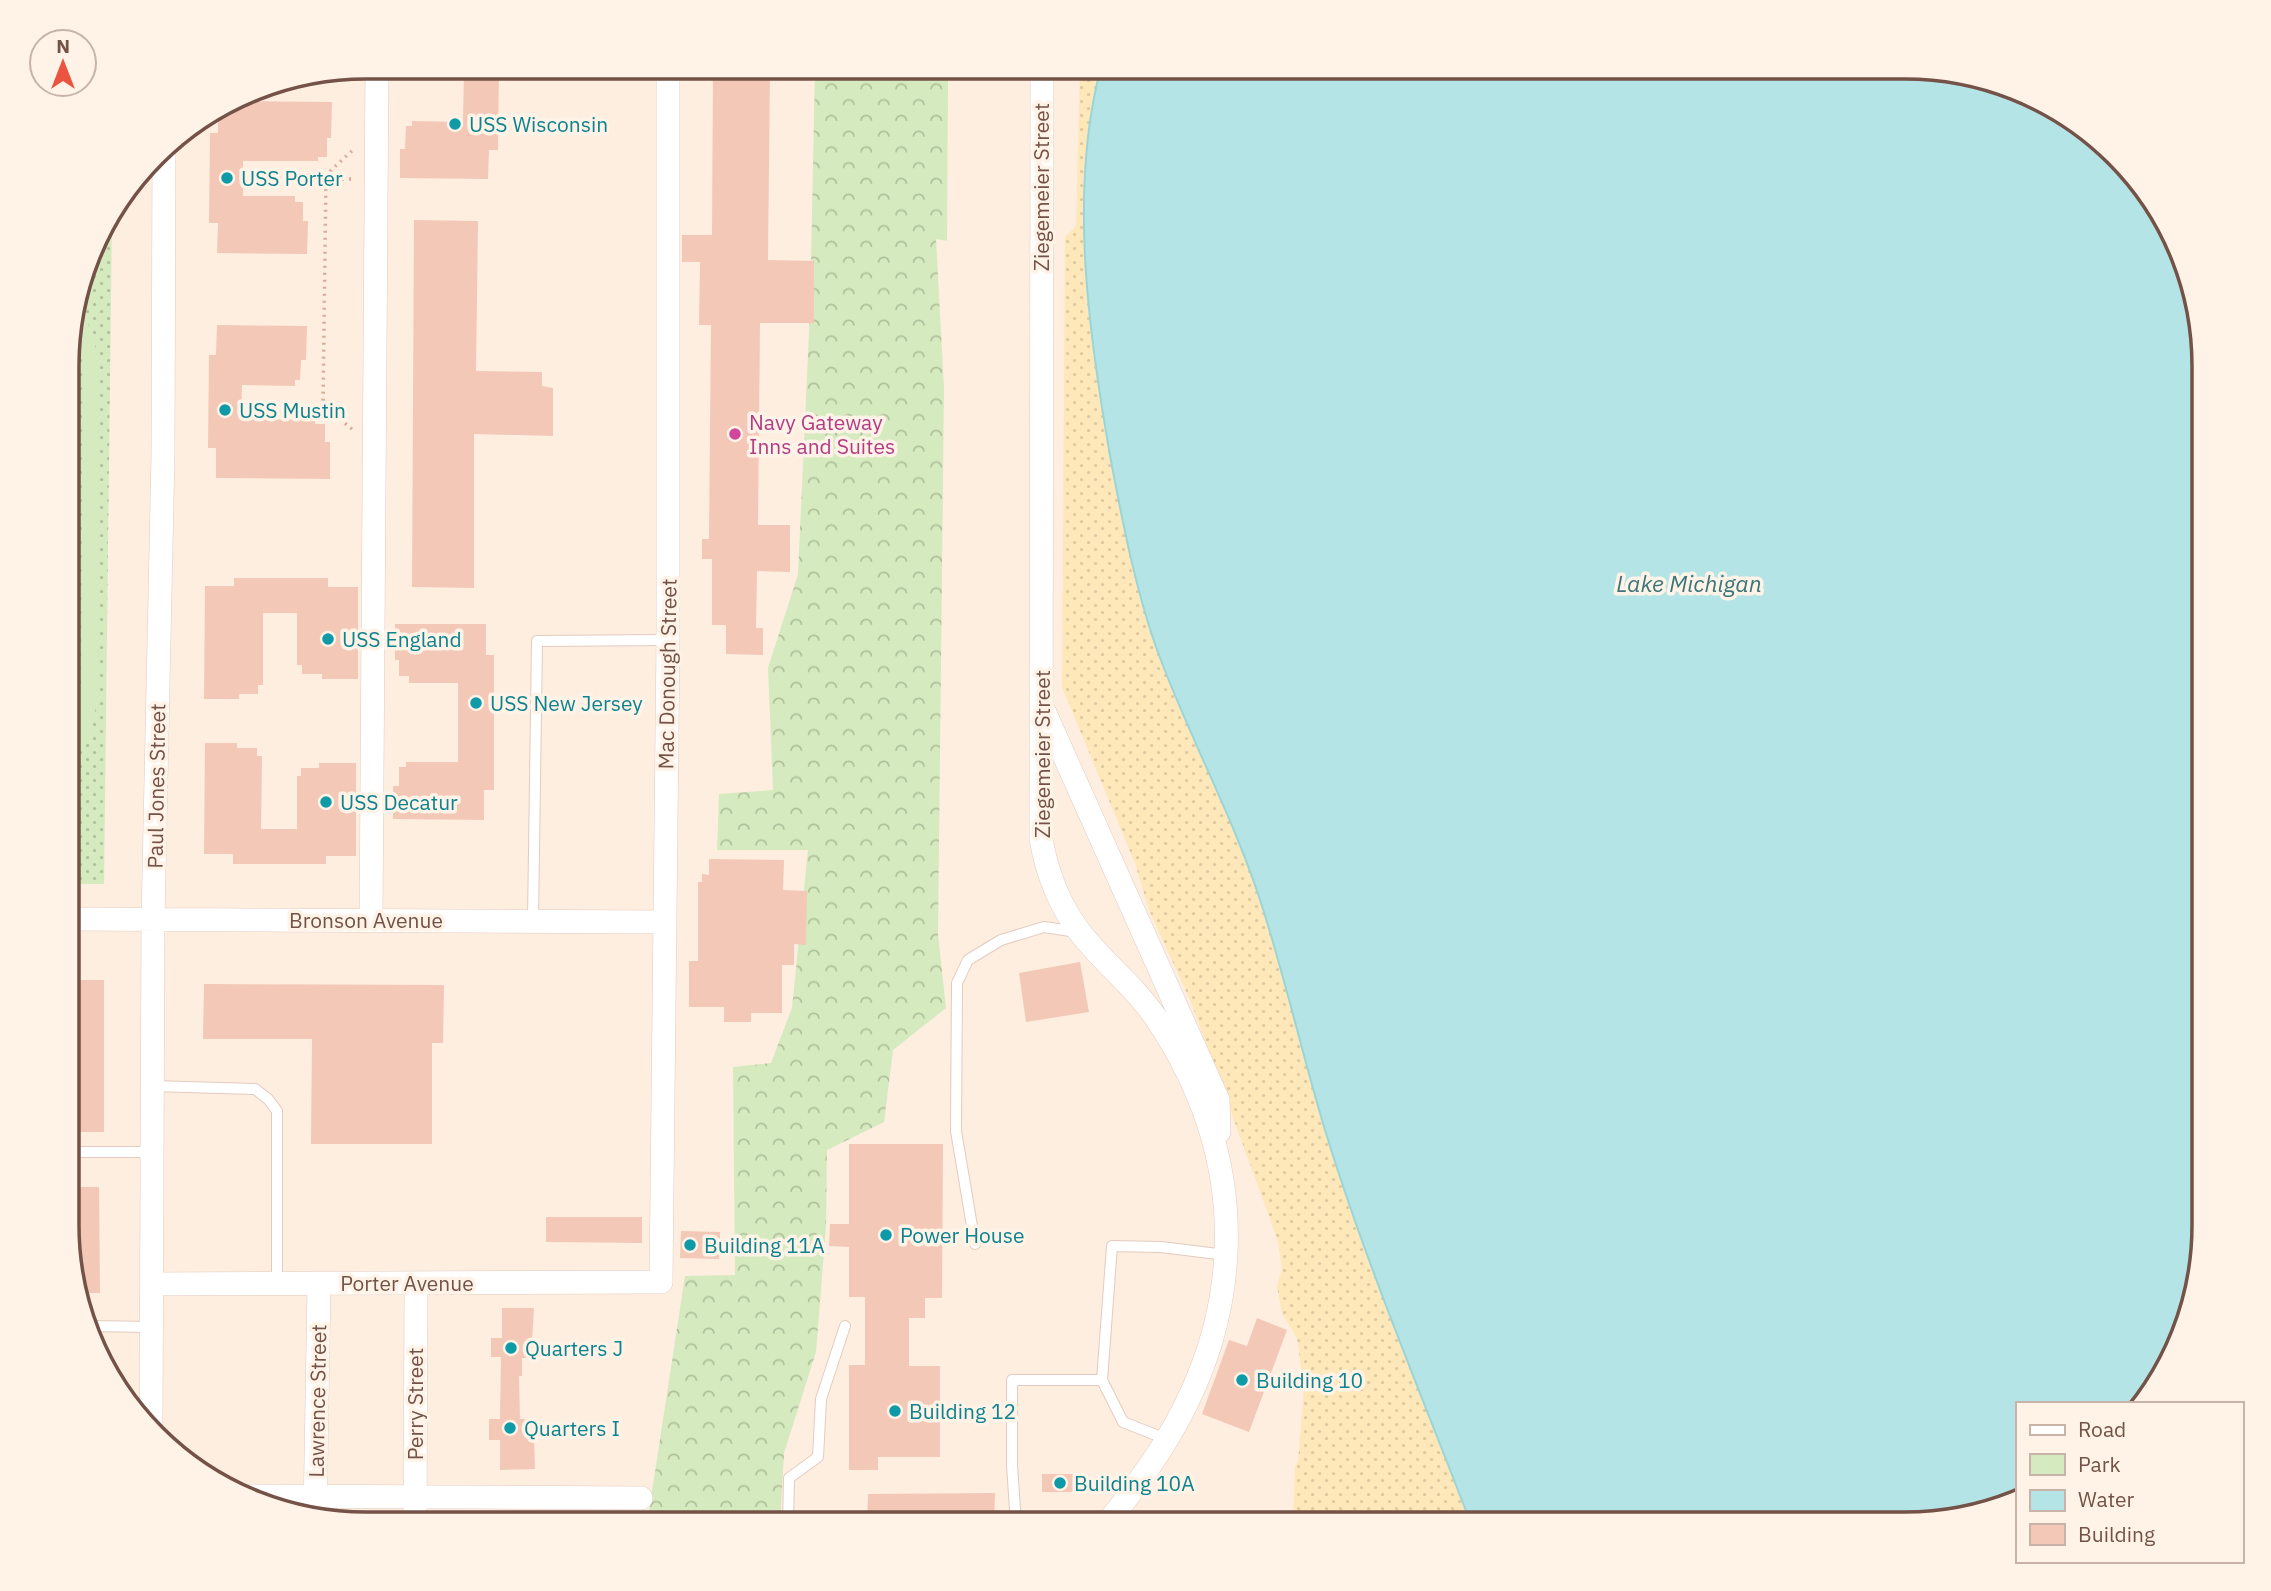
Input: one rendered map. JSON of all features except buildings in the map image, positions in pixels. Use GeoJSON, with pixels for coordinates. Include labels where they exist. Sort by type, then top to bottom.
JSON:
{"type":"FeatureCollection","features":[{"type":"Feature","properties":{"kind":"street"},"geometry":{"type":"LineString","coordinates":[[370,920],[377,79]]}},
{"type":"Feature","properties":{"kind":"street","name":"Mac Donough Street"},"geometry":{"type":"LineString","coordinates":[[660,1282],[668,640],[668,79]]}},
{"type":"Feature","properties":{"kind":"street","name":"Ziegemeier Street"},"geometry":{"type":"LineString","coordinates":[[1042,79],[1041,839],[1046,866],[1059,901],[1080,932],[1122,974],[1172,1041],[1194,1085],[1211,1132],[1221,1173],[1227,1255],[1225,1284],[1211,1345],[1189,1402],[1169,1440],[1115,1512]]}},
{"type":"Feature","properties":{"kind":"street","name":"Paul Jones Street"},"geometry":{"type":"LineString","coordinates":[[151,1416],[153,919],[163,454],[164,162]]}},
{"type":"Feature","properties":{"kind":"street"},"geometry":{"type":"LineString","coordinates":[[1041,704],[1218,1100],[1221,1173]]}},
{"type":"Feature","properties":{"kind":"street","name":"Bronson Avenue"},"geometry":{"type":"LineString","coordinates":[[79,919],[663,922]]}},
{"type":"Feature","properties":{"kind":"street","name":"Porter Avenue"},"geometry":{"type":"LineString","coordinates":[[153,1284],[660,1282]]}},
{"type":"Feature","properties":{"kind":"street","name":"Perry Street"},"geometry":{"type":"LineString","coordinates":[[415,1512],[416,1283]]}},
{"type":"Feature","properties":{"kind":"street","name":"Lawrence Street"},"geometry":{"type":"LineString","coordinates":[[315,1508],[320,1284]]}},
{"type":"Feature","properties":{"kind":"street"},"geometry":{"type":"LineString","coordinates":[[316,1508],[415,1498],[641,1498]]}},
{"type":"Feature","properties":{"kind":"lane"},"geometry":{"type":"LineString","coordinates":[[533,921],[537,641],[668,640]]}},
{"type":"Feature","properties":{"kind":"lane"},"geometry":{"type":"LineString","coordinates":[[975,1244],[956,1131],[957,983],[968,960],[1001,940],[1044,927],[1080,932]]}},
{"type":"Feature","properties":{"kind":"lane"},"geometry":{"type":"LineString","coordinates":[[152,1086],[255,1089],[268,1099],[276,1111],[277,1284]]}},
{"type":"Feature","properties":{"kind":"lane"},"geometry":{"type":"LineString","coordinates":[[79,1152],[153,1152]]}},
{"type":"Feature","properties":{"kind":"lane"},"geometry":{"type":"LineString","coordinates":[[1169,1440],[1123,1422],[1102,1380],[1112,1246],[1161,1247],[1227,1255]]}},
{"type":"Feature","properties":{"kind":"lane"},"geometry":{"type":"LineString","coordinates":[[97,1326],[153,1327]]}},
{"type":"Feature","properties":{"kind":"lane"},"geometry":{"type":"LineString","coordinates":[[788,1512],[789,1478],[818,1457],[821,1399],[845,1326]]}},
{"type":"Feature","properties":{"kind":"lane"},"geometry":{"type":"LineString","coordinates":[[1015,1512],[1012,1380],[1102,1380]]}},
{"type":"Feature","properties":{"kind":"path"},"geometry":{"type":"LineString","coordinates":[[374,447],[323,405],[326,179],[377,127]]}},
{"type":"Feature","properties":{"kind":"path"},"geometry":{"type":"LineString","coordinates":[[251,179],[377,179]]}},
{"type":"Feature","properties":{"kind":"green space"},"geometry":{"type":"Polygon","coordinates":[[[815,79],[948,79],[947,241],[936,239],[944,389],[938,935],[946,1008],[893,1050],[884,1122],[827,1150],[826,1226],[816,1352],[784,1453],[781,1512],[649,1512],[685,1276],[735,1275],[733,1067],[771,1063],[792,1008],[808,850],[717,850],[719,794],[773,790],[768,668],[798,574],[810,311],[815,79]]]}},
{"type":"Feature","properties":{"kind":"green space"},"geometry":{"type":"Polygon","coordinates":[[[112,232],[104,884],[79,884],[79,347],[84,310],[94,273],[112,232]]]}},
{"type":"Feature","properties":{"kind":"green space"},"geometry":{"type":"Polygon","coordinates":[[[83,314],[94,336],[99,373],[98,694],[92,728],[79,748],[81,682],[83,361],[79,347],[83,314]]]}},
{"type":"Feature","properties":{"kind":"sand"},"geometry":{"type":"Polygon","coordinates":[[[1080,79],[1297,79],[1740,1512],[1293,1512],[1295,1466],[1298,1462],[1304,1389],[1297,1338],[1282,1313],[1277,1286],[1282,1269],[1278,1241],[1191,1002],[1149,910],[1135,863],[1062,687],[1065,237],[1076,226],[1080,79]]]}},
{"type":"Feature","properties":{"kind":"water","name":"Lake Michigan"},"geometry":{"type":"Polygon","coordinates":[[[1098,79],[1924,79],[1961,84],[1998,94],[2049,117],[2095,150],[2121,176],[2144,206],[2163,239],[2177,273],[2187,310],[2192,347],[2192,1244],[2187,1281],[2177,1318],[2154,1369],[2131,1402],[2016,1402],[2016,1490],[1961,1507],[1924,1512],[1466,1512],[1376,1279],[1341,1180],[1252,876],[1156,647],[1136,578],[1111,461],[1089,315],[1084,213],[1091,114],[1098,79]]]}},
{"type":"Feature","properties":{"kind":"place","name":"USS Wisconsin"},"geometry":{"type":"Point","coordinates":[455,124]}},
{"type":"Feature","properties":{"kind":"place","name":"USS Porter"},"geometry":{"type":"Point","coordinates":[227,178]}},
{"type":"Feature","properties":{"kind":"place","name":"USS Mustin"},"geometry":{"type":"Point","coordinates":[225,410]}},
{"type":"Feature","properties":{"kind":"place","name":"Navy Gateway Inns and Suites"},"geometry":{"type":"Point","coordinates":[735,434]}},
{"type":"Feature","properties":{"kind":"place","name":"USS England"},"geometry":{"type":"Point","coordinates":[328,639]}},
{"type":"Feature","properties":{"kind":"place","name":"USS New Jersey"},"geometry":{"type":"Point","coordinates":[476,703]}},
{"type":"Feature","properties":{"kind":"place","name":"USS Decatur"},"geometry":{"type":"Point","coordinates":[326,802]}},
{"type":"Feature","properties":{"kind":"place","name":"Power House"},"geometry":{"type":"Point","coordinates":[886,1235]}},
{"type":"Feature","properties":{"kind":"place","name":"Building 11A"},"geometry":{"type":"Point","coordinates":[690,1245]}},
{"type":"Feature","properties":{"kind":"place","name":"Quarters J"},"geometry":{"type":"Point","coordinates":[511,1348]}},
{"type":"Feature","properties":{"kind":"place","name":"Building 10"},"geometry":{"type":"Point","coordinates":[1242,1380]}},
{"type":"Feature","properties":{"kind":"place","name":"Building 12"},"geometry":{"type":"Point","coordinates":[895,1411]}},
{"type":"Feature","properties":{"kind":"place","name":"Quarters I"},"geometry":{"type":"Point","coordinates":[510,1428]}},
{"type":"Feature","properties":{"kind":"place","name":"Building 10A"},"geometry":{"type":"Point","coordinates":[1060,1483]}}]}
